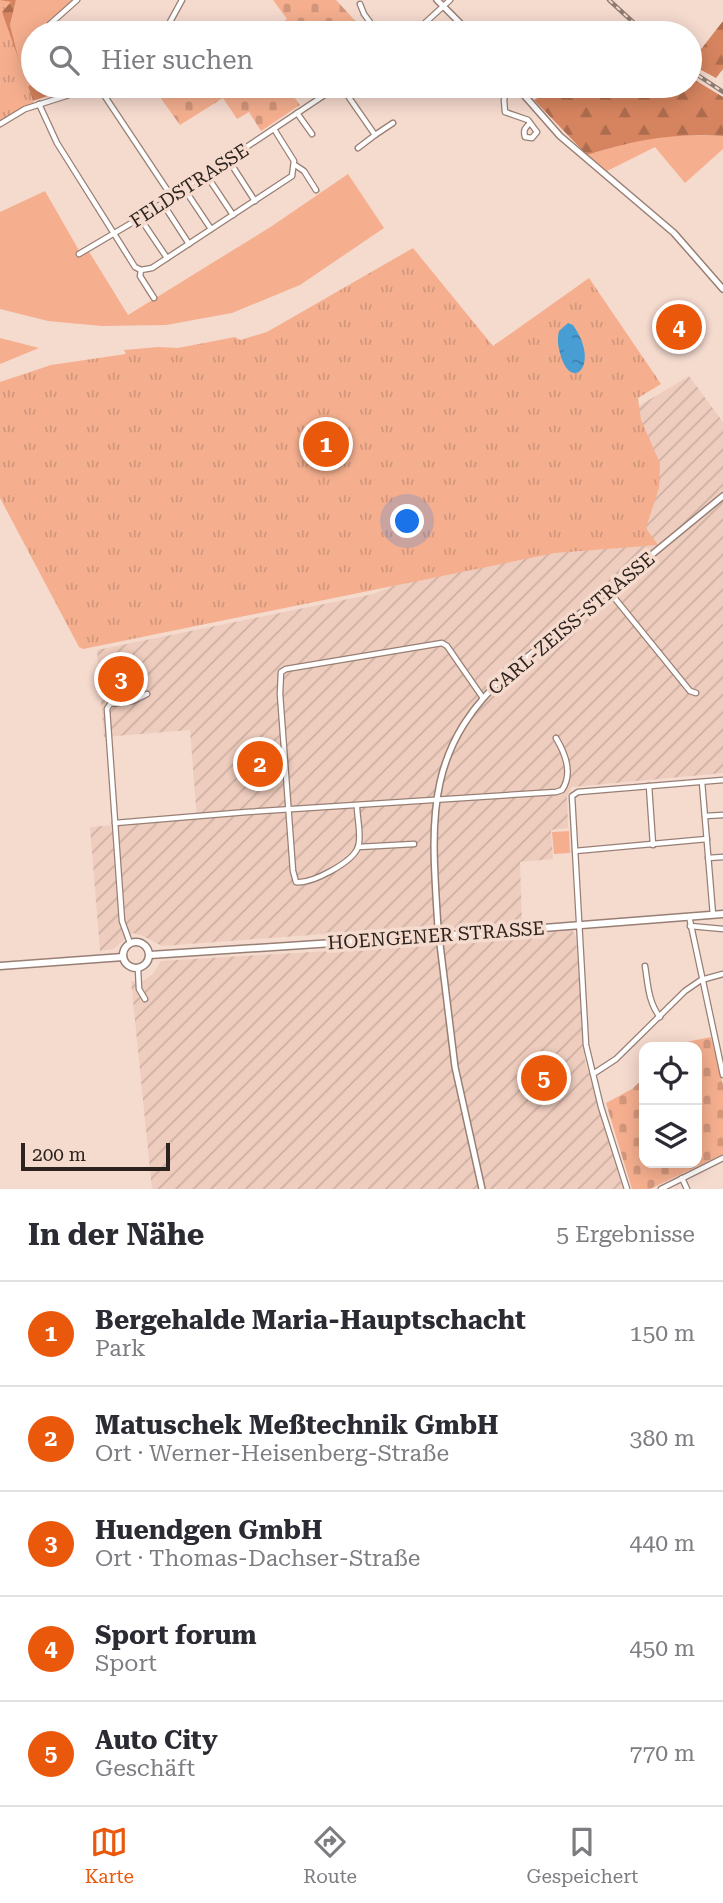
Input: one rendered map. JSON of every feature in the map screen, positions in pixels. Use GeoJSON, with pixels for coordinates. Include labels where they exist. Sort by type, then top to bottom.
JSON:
{"type":"FeatureCollection","features":[{"type":"Feature","properties":{"kind":"main road","name":"HOENGENER STRASSE"},"geometry":{"type":"LineString","coordinates":[[150,955],[723,914]]}},
{"type":"Feature","properties":{"kind":"main road","name":"CARL-ZEISS-STRASSE"},"geometry":{"type":"LineString","coordinates":[[438,928],[439,936]]}},
{"type":"Feature","properties":{"kind":"main road"},"geometry":{"type":"LineString","coordinates":[[130,943],[143,944],[150,955],[146,964],[138,969],[128,966],[123,951],[130,943]]}},
{"type":"Feature","properties":{"kind":"main road"},"geometry":{"type":"LineString","coordinates":[[0,966],[123,957]]}},
{"type":"Feature","properties":{"kind":"street"},"geometry":{"type":"LineString","coordinates":[[53,21],[77,0]]}},
{"type":"Feature","properties":{"kind":"street"},"geometry":{"type":"LineString","coordinates":[[171,21],[182,0]]}},
{"type":"Feature","properties":{"kind":"street"},"geometry":{"type":"LineString","coordinates":[[437,0],[458,21]]}},
{"type":"Feature","properties":{"kind":"street"},"geometry":{"type":"LineString","coordinates":[[427,21],[450,0]]}},
{"type":"Feature","properties":{"kind":"street"},"geometry":{"type":"LineString","coordinates":[[360,4],[369,21]]}},
{"type":"Feature","properties":{"kind":"street"},"geometry":{"type":"LineString","coordinates":[[0,124],[25,109],[58,98]]}},
{"type":"Feature","properties":{"kind":"street"},"geometry":{"type":"LineString","coordinates":[[105,98],[172,197]]}},
{"type":"Feature","properties":{"kind":"street","name":"FELDSTRASSE"},"geometry":{"type":"LineString","coordinates":[[79,254],[172,197],[320,98]]}},
{"type":"Feature","properties":{"kind":"street","name":"FELDSTRASSE"},"geometry":{"type":"LineString","coordinates":[[348,98],[375,135]]}},
{"type":"Feature","properties":{"kind":"street"},"geometry":{"type":"LineString","coordinates":[[504,98],[505,112],[508,115],[528,120],[530,123]]}},
{"type":"Feature","properties":{"kind":"street"},"geometry":{"type":"LineString","coordinates":[[527,98],[560,136],[584,158],[674,233],[723,289]]}},
{"type":"Feature","properties":{"kind":"street"},"geometry":{"type":"LineString","coordinates":[[39,104],[53,136],[135,267],[141,270],[152,268],[288,180],[295,165]]}},
{"type":"Feature","properties":{"kind":"street"},"geometry":{"type":"LineString","coordinates":[[297,113],[312,134]]}},
{"type":"Feature","properties":{"kind":"street"},"geometry":{"type":"LineString","coordinates":[[358,148],[393,123]]}},
{"type":"Feature","properties":{"kind":"street"},"geometry":{"type":"LineString","coordinates":[[274,130],[295,165],[304,171],[316,190]]}},
{"type":"Feature","properties":{"kind":"street"},"geometry":{"type":"LineString","coordinates":[[233,167],[255,201]]}},
{"type":"Feature","properties":{"kind":"street"},"geometry":{"type":"LineString","coordinates":[[211,182],[233,215]]}},
{"type":"Feature","properties":{"kind":"street"},"geometry":{"type":"LineString","coordinates":[[189,196],[211,229]]}},
{"type":"Feature","properties":{"kind":"street"},"geometry":{"type":"LineString","coordinates":[[167,210],[189,244]]}},
{"type":"Feature","properties":{"kind":"street"},"geometry":{"type":"LineString","coordinates":[[144,224],[167,258]]}},
{"type":"Feature","properties":{"kind":"street"},"geometry":{"type":"LineString","coordinates":[[141,270],[140,276],[154,298]]}},
{"type":"Feature","properties":{"kind":"street","name":"CARL-ZEISS-STRASSE"},"geometry":{"type":"LineString","coordinates":[[438,928],[433,835],[436,800],[453,745],[483,698],[509,672],[723,496]]}},
{"type":"Feature","properties":{"kind":"street"},"geometry":{"type":"LineString","coordinates":[[607,590],[690,691],[696,693]]}},
{"type":"Feature","properties":{"kind":"street"},"geometry":{"type":"LineString","coordinates":[[414,844],[358,847],[323,876],[296,882],[279,681],[281,672],[442,643],[447,646],[483,698]]}},
{"type":"Feature","properties":{"kind":"street"},"geometry":{"type":"LineString","coordinates":[[130,943],[122,921],[107,706],[133,701],[147,694]]}},
{"type":"Feature","properties":{"kind":"street"},"geometry":{"type":"LineString","coordinates":[[115,823],[547,793],[562,790],[567,779],[565,758],[556,738]]}},
{"type":"Feature","properties":{"kind":"street"},"geometry":{"type":"LineString","coordinates":[[627,1189],[592,1075],[586,1045],[572,796],[574,793],[723,780]]}},
{"type":"Feature","properties":{"kind":"street"},"geometry":{"type":"LineString","coordinates":[[702,782],[713,915]]}},
{"type":"Feature","properties":{"kind":"street"},"geometry":{"type":"LineString","coordinates":[[649,786],[653,845]]}},
{"type":"Feature","properties":{"kind":"street"},"geometry":{"type":"LineString","coordinates":[[356,807],[358,847]]}},
{"type":"Feature","properties":{"kind":"street"},"geometry":{"type":"LineString","coordinates":[[705,816],[723,815]]}},
{"type":"Feature","properties":{"kind":"street"},"geometry":{"type":"LineString","coordinates":[[575,851],[707,839]]}},
{"type":"Feature","properties":{"kind":"street"},"geometry":{"type":"LineString","coordinates":[[708,858],[723,857]]}},
{"type":"Feature","properties":{"kind":"street"},"geometry":{"type":"LineString","coordinates":[[689,916],[723,1075]]}},
{"type":"Feature","properties":{"kind":"street"},"geometry":{"type":"LineString","coordinates":[[690,926],[723,929]]}},
{"type":"Feature","properties":{"kind":"street"},"geometry":{"type":"LineString","coordinates":[[439,936],[455,1067],[482,1189]]}},
{"type":"Feature","properties":{"kind":"street"},"geometry":{"type":"LineString","coordinates":[[645,966],[653,1008],[660,1017]]}},
{"type":"Feature","properties":{"kind":"street"},"geometry":{"type":"LineString","coordinates":[[138,969],[139,989],[145,999]]}},
{"type":"Feature","properties":{"kind":"street"},"geometry":{"type":"LineString","coordinates":[[592,1075],[616,1059],[685,990],[701,980],[723,975]]}},
{"type":"Feature","properties":{"kind":"street"},"geometry":{"type":"LineString","coordinates":[[661,1189],[723,1158]]}},
{"type":"Feature","properties":{"kind":"street"},"geometry":{"type":"LineString","coordinates":[[682,1178],[687,1189]]}},
{"type":"Feature","properties":{"kind":"shaded area"},"geometry":{"type":"Polygon","coordinates":[[[689,376],[723,422],[723,773],[572,787],[567,796],[568,828],[551,830],[553,859],[520,862],[522,924],[420,927],[162,946],[133,933],[113,949],[100,951],[90,827],[197,819],[190,730],[104,737],[97,650],[373,594],[406,581],[629,412],[689,376]]]}},
{"type":"Feature","properties":{"kind":"shaded area"},"geometry":{"type":"Polygon","coordinates":[[[572,930],[576,937],[585,1061],[623,1189],[152,1189],[131,981],[143,981],[153,974],[161,961],[430,945],[572,930]]]}},
{"type":"Feature","properties":{"kind":"green space"},"geometry":{"type":"Polygon","coordinates":[[[0,0],[16,0],[10,25],[20,65],[21,98],[42,98],[17,106],[0,0]]]}},
{"type":"Feature","properties":{"kind":"green space"},"geometry":{"type":"Polygon","coordinates":[[[0,0],[11,2],[2,12],[21,66],[21,98],[32,98],[34,103],[0,120],[0,0]]]}},
{"type":"Feature","properties":{"kind":"green space"},"geometry":{"type":"Polygon","coordinates":[[[16,0],[72,0],[49,21],[21,21],[21,79],[10,25],[16,0]]]}},
{"type":"Feature","properties":{"kind":"green space"},"geometry":{"type":"Polygon","coordinates":[[[273,0],[336,0],[355,21],[284,21],[287,19],[273,0]]]}},
{"type":"Feature","properties":{"kind":"green space"},"geometry":{"type":"Polygon","coordinates":[[[723,21],[723,69],[716,78],[702,70],[702,48],[723,21]]]}},
{"type":"Feature","properties":{"kind":"green space"},"geometry":{"type":"Polygon","coordinates":[[[702,84],[723,97],[723,136],[654,139],[587,155],[534,100],[702,98],[702,84]]]}},
{"type":"Feature","properties":{"kind":"green space"},"geometry":{"type":"Polygon","coordinates":[[[161,98],[223,98],[180,125],[161,98]]]}},
{"type":"Feature","properties":{"kind":"green space"},"geometry":{"type":"Polygon","coordinates":[[[223,98],[295,98],[300,105],[261,131],[249,112],[237,119],[223,98]]]}},
{"type":"Feature","properties":{"kind":"green space"},"geometry":{"type":"Polygon","coordinates":[[[669,135],[723,136],[723,149],[685,183],[655,147],[607,171],[587,155],[624,144],[669,135]]]}},
{"type":"Feature","properties":{"kind":"green space"},"geometry":{"type":"Polygon","coordinates":[[[348,174],[384,228],[300,285],[232,313],[166,325],[102,326],[48,321],[0,309],[0,212],[45,191],[81,254],[88,250],[128,315],[272,226],[348,174]]]}},
{"type":"Feature","properties":{"kind":"green space"},"geometry":{"type":"Polygon","coordinates":[[[413,248],[493,346],[589,278],[661,384],[638,398],[641,420],[660,463],[659,488],[646,528],[658,545],[555,553],[83,649],[79,647],[0,498],[0,382],[51,365],[126,354],[124,350],[178,348],[235,337],[240,340],[267,332],[413,248]]]}},
{"type":"Feature","properties":{"kind":"green space"},"geometry":{"type":"Polygon","coordinates":[[[0,338],[39,348],[0,364],[0,338]]]}},
{"type":"Feature","properties":{"kind":"green space"},"geometry":{"type":"Polygon","coordinates":[[[569,831],[570,853],[554,854],[552,832],[569,831]]]}},
{"type":"Feature","properties":{"kind":"green space"},"geometry":{"type":"Polygon","coordinates":[[[711,1037],[723,1085],[723,1154],[702,1164],[702,1042],[686,1042],[711,1037]]]}},
{"type":"Feature","properties":{"kind":"green space"},"geometry":{"type":"Polygon","coordinates":[[[639,1083],[639,1168],[694,1168],[650,1189],[632,1189],[606,1103],[639,1083]]]}},
{"type":"Feature","properties":{"kind":"water"},"geometry":{"type":"Polygon","coordinates":[[[568,323],[573,325],[585,352],[581,370],[576,373],[570,372],[565,365],[558,345],[559,331],[568,323]]]}},
{"type":"Feature","properties":{"kind":"railway"},"geometry":{"type":"LineString","coordinates":[[609,0],[632,21]]}},
{"type":"Feature","properties":{"kind":"railway"},"geometry":{"type":"LineString","coordinates":[[702,78],[723,92]]}},
{"type":"Feature","properties":{"kind":"place","name":"Sport forum"},"geometry":{"type":"Point","coordinates":[679,327]}},
{"type":"Feature","properties":{"kind":"place","name":"Bergehalde Maria-Hauptschacht"},"geometry":{"type":"Point","coordinates":[326,444]}},
{"type":"Feature","properties":{"kind":"place","name":"Huendgen GmbH"},"geometry":{"type":"Point","coordinates":[121,679]}},
{"type":"Feature","properties":{"kind":"place","name":"Matuschek Meßtechnik GmbH"},"geometry":{"type":"Point","coordinates":[260,764]}},
{"type":"Feature","properties":{"kind":"place","name":"Auto City"},"geometry":{"type":"Point","coordinates":[544,1078]}}]}
